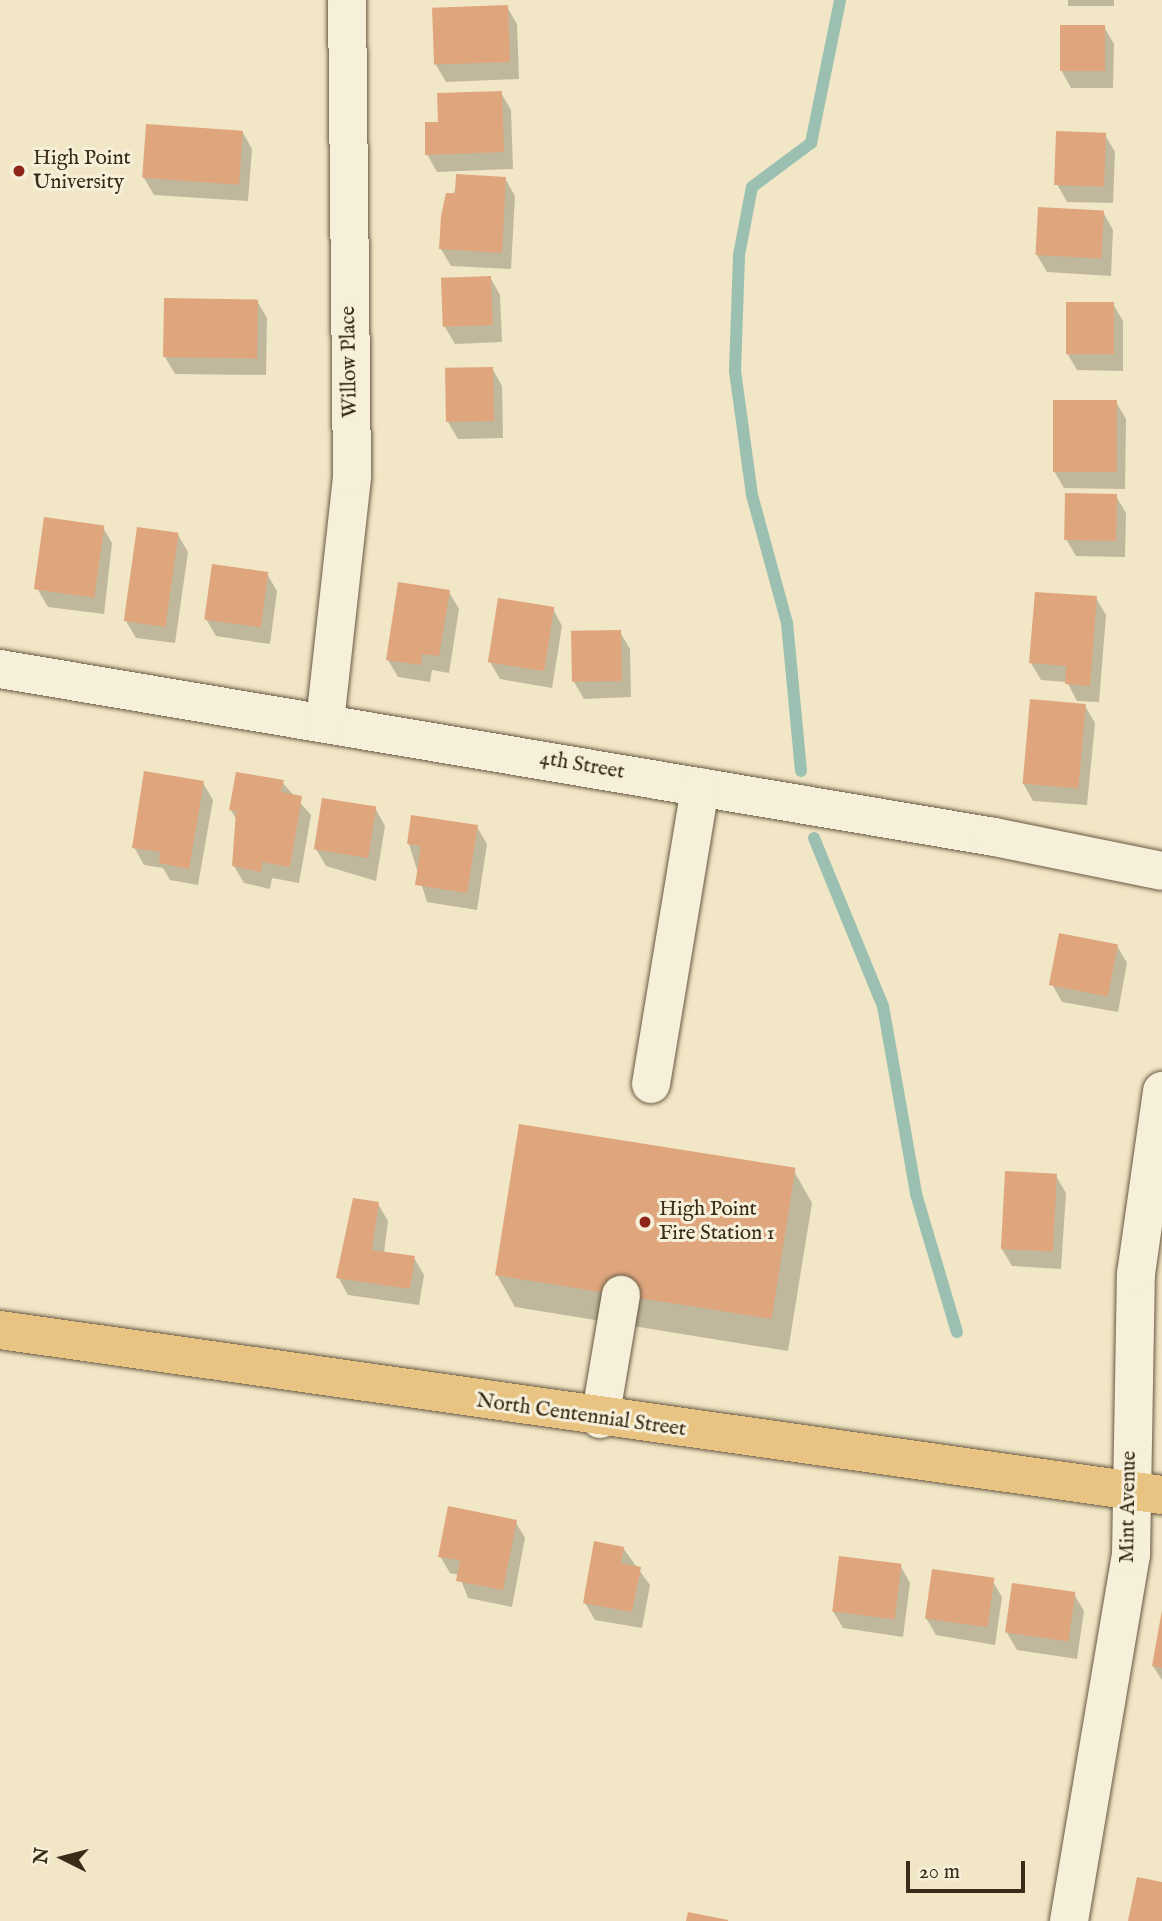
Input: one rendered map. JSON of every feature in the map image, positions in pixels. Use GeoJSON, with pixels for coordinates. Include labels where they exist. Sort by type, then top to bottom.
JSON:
{"type":"FeatureCollection","features":[{"type":"Feature","properties":{"kind":"main road","name":"North Centennial Street"},"geometry":{"type":"LineString","coordinates":[[0,1330],[600,1419],[1147,1493]]}},
{"type":"Feature","properties":{"kind":"street","name":"Willow Place"},"geometry":{"type":"LineString","coordinates":[[325,722],[352,476],[346,0]]}},
{"type":"Feature","properties":{"kind":"street","name":"4th Street"},"geometry":{"type":"LineString","coordinates":[[0,669],[700,787],[1162,871]]}},
{"type":"Feature","properties":{"kind":"street"},"geometry":{"type":"LineString","coordinates":[[651,1084],[700,787]]}},
{"type":"Feature","properties":{"kind":"street","name":"Mint Avenue"},"geometry":{"type":"LineString","coordinates":[[1069,1921],[1131,1555],[1147,1493],[1136,1274],[1162,1091]]}},
{"type":"Feature","properties":{"kind":"street"},"geometry":{"type":"LineString","coordinates":[[600,1419],[621,1295]]}},
{"type":"Feature","properties":{"kind":"building"},"geometry":{"type":"Polygon","coordinates":[[[508,5],[510,62],[434,65],[432,8],[508,5]]]}},
{"type":"Feature","properties":{"kind":"building"},"geometry":{"type":"Polygon","coordinates":[[[1060,25],[1105,25],[1105,71],[1060,71],[1060,25]]]}},
{"type":"Feature","properties":{"kind":"building"},"geometry":{"type":"Polygon","coordinates":[[[502,91],[504,152],[425,155],[425,122],[438,122],[437,93],[502,91]]]}},
{"type":"Feature","properties":{"kind":"building"},"geometry":{"type":"Polygon","coordinates":[[[146,124],[243,131],[239,185],[142,178],[146,124]]]}},
{"type":"Feature","properties":{"kind":"building"},"geometry":{"type":"Polygon","coordinates":[[[1056,131],[1106,133],[1104,187],[1054,185],[1056,131]]]}},
{"type":"Feature","properties":{"kind":"building"},"geometry":{"type":"Polygon","coordinates":[[[456,174],[506,177],[502,253],[439,249],[441,216],[446,193],[455,193],[456,174]]]}},
{"type":"Feature","properties":{"kind":"building"},"geometry":{"type":"Polygon","coordinates":[[[1038,207],[1104,210],[1101,258],[1035,255],[1038,207]]]}},
{"type":"Feature","properties":{"kind":"building"},"geometry":{"type":"Polygon","coordinates":[[[491,276],[493,325],[443,327],[441,278],[491,276]]]}},
{"type":"Feature","properties":{"kind":"building"},"geometry":{"type":"Polygon","coordinates":[[[164,298],[258,300],[257,359],[163,357],[164,298]]]}},
{"type":"Feature","properties":{"kind":"building"},"geometry":{"type":"Polygon","coordinates":[[[1066,302],[1114,302],[1114,354],[1066,354],[1066,302]]]}},
{"type":"Feature","properties":{"kind":"building"},"geometry":{"type":"Polygon","coordinates":[[[493,367],[494,421],[446,422],[445,368],[493,367]]]}},
{"type":"Feature","properties":{"kind":"building"},"geometry":{"type":"Polygon","coordinates":[[[1053,400],[1117,400],[1117,472],[1053,472],[1053,400]]]}},
{"type":"Feature","properties":{"kind":"building"},"geometry":{"type":"Polygon","coordinates":[[[1065,493],[1117,494],[1116,541],[1064,540],[1065,493]]]}},
{"type":"Feature","properties":{"kind":"building"},"geometry":{"type":"Polygon","coordinates":[[[44,517],[104,525],[94,598],[34,589],[44,517]]]}},
{"type":"Feature","properties":{"kind":"building"},"geometry":{"type":"Polygon","coordinates":[[[137,527],[179,533],[165,627],[124,621],[137,527]]]}},
{"type":"Feature","properties":{"kind":"building"},"geometry":{"type":"Polygon","coordinates":[[[212,564],[268,572],[261,627],[204,619],[212,564]]]}},
{"type":"Feature","properties":{"kind":"building"},"geometry":{"type":"Polygon","coordinates":[[[398,582],[450,590],[439,656],[422,654],[421,665],[386,660],[398,582]]]}},
{"type":"Feature","properties":{"kind":"building"},"geometry":{"type":"Polygon","coordinates":[[[1035,592],[1097,596],[1090,686],[1065,684],[1066,666],[1029,663],[1035,592]]]}},
{"type":"Feature","properties":{"kind":"building"},"geometry":{"type":"Polygon","coordinates":[[[498,598],[554,607],[544,671],[488,662],[498,598]]]}},
{"type":"Feature","properties":{"kind":"building"},"geometry":{"type":"Polygon","coordinates":[[[621,630],[622,681],[572,682],[571,631],[621,630]]]}},
{"type":"Feature","properties":{"kind":"building"},"geometry":{"type":"Polygon","coordinates":[[[1030,699],[1086,704],[1078,789],[1023,784],[1030,699]]]}},
{"type":"Feature","properties":{"kind":"building"},"geometry":{"type":"Polygon","coordinates":[[[144,771],[204,781],[189,869],[159,863],[160,852],[132,848],[144,771]]]}},
{"type":"Feature","properties":{"kind":"building"},"geometry":{"type":"Polygon","coordinates":[[[236,772],[284,780],[281,792],[302,796],[290,867],[262,862],[261,872],[232,866],[236,811],[229,810],[236,772]]]}},
{"type":"Feature","properties":{"kind":"building"},"geometry":{"type":"Polygon","coordinates":[[[322,798],[376,807],[368,858],[314,849],[322,798]]]}},
{"type":"Feature","properties":{"kind":"building"},"geometry":{"type":"Polygon","coordinates":[[[411,815],[478,825],[467,893],[415,885],[421,846],[407,844],[411,815]]]}},
{"type":"Feature","properties":{"kind":"building"},"geometry":{"type":"Polygon","coordinates":[[[1059,933],[1118,944],[1108,996],[1049,985],[1059,933]]]}},
{"type":"Feature","properties":{"kind":"building","name":"High Point Fire Station 1"},"geometry":{"type":"Polygon","coordinates":[[[519,1124],[796,1168],[772,1319],[495,1275],[519,1124]]]}},
{"type":"Feature","properties":{"kind":"building"},"geometry":{"type":"Polygon","coordinates":[[[1005,1171],[1057,1174],[1053,1252],[1001,1249],[1005,1171]]]}},
{"type":"Feature","properties":{"kind":"building"},"geometry":{"type":"Polygon","coordinates":[[[353,1198],[379,1202],[372,1250],[415,1256],[410,1289],[336,1278],[353,1198]]]}},
{"type":"Feature","properties":{"kind":"building"},"geometry":{"type":"Polygon","coordinates":[[[448,1506],[517,1520],[503,1590],[456,1581],[460,1560],[438,1557],[448,1506]]]}},
{"type":"Feature","properties":{"kind":"building"},"geometry":{"type":"Polygon","coordinates":[[[594,1541],[624,1547],[621,1563],[641,1567],[632,1612],[583,1603],[594,1541]]]}},
{"type":"Feature","properties":{"kind":"building"},"geometry":{"type":"Polygon","coordinates":[[[839,1556],[902,1564],[895,1619],[832,1612],[839,1556]]]}},
{"type":"Feature","properties":{"kind":"building"},"geometry":{"type":"Polygon","coordinates":[[[932,1569],[994,1578],[987,1627],[925,1619],[932,1569]]]}},
{"type":"Feature","properties":{"kind":"building"},"geometry":{"type":"Polygon","coordinates":[[[1012,1583],[1075,1592],[1068,1641],[1005,1633],[1012,1583]]]}},
{"type":"Feature","properties":{"kind":"building"},"geometry":{"type":"Polygon","coordinates":[[[1162,1610],[1162,1668],[1152,1666],[1162,1610]]]}},
{"type":"Feature","properties":{"kind":"building"},"geometry":{"type":"Polygon","coordinates":[[[1137,1877],[1162,1882],[1162,1921],[1128,1921],[1137,1877]]]}},
{"type":"Feature","properties":{"kind":"building"},"geometry":{"type":"Polygon","coordinates":[[[688,1912],[728,1920],[728,1921],[686,1921],[688,1912]]]}},
{"type":"Feature","properties":{"kind":"waterway"},"geometry":{"type":"LineString","coordinates":[[801,771],[787,623],[752,495],[735,371],[739,255],[752,187],[811,143],[840,0]]}},
{"type":"Feature","properties":{"kind":"waterway"},"geometry":{"type":"LineString","coordinates":[[814,838],[883,1006],[916,1194],[957,1332]]}},
{"type":"Feature","properties":{"kind":"place","name":"High Point University"},"geometry":{"type":"Point","coordinates":[19,171]}},
{"type":"Feature","properties":{"kind":"place","name":"High Point Fire Station 1"},"geometry":{"type":"Point","coordinates":[645,1222]}}]}
